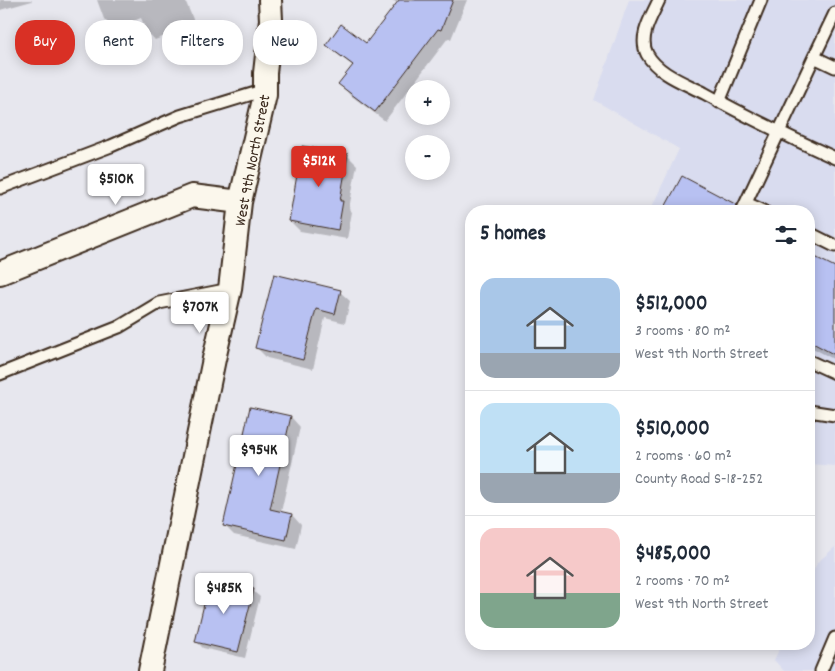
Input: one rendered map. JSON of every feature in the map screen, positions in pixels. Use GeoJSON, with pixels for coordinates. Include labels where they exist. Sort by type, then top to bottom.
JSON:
{"type":"FeatureCollection","features":[{"type":"Feature","properties":{"kind":"street","name":"West 9th North Street"},"geometry":{"type":"LineString","coordinates":[[150,671],[230,289],[240,202],[265,95],[265,73],[271,20],[270,0]]}},
{"type":"Feature","properties":{"kind":"street"},"geometry":{"type":"LineString","coordinates":[[0,273],[192,196],[240,202]]}},
{"type":"Feature","properties":{"kind":"lane"},"geometry":{"type":"LineString","coordinates":[[659,0],[646,28],[644,42],[647,54],[665,73],[718,102],[835,158]]}},
{"type":"Feature","properties":{"kind":"lane"},"geometry":{"type":"LineString","coordinates":[[718,102],[761,0]]}},
{"type":"Feature","properties":{"kind":"lane"},"geometry":{"type":"LineString","coordinates":[[745,205],[835,13]]}},
{"type":"Feature","properties":{"kind":"lane"},"geometry":{"type":"LineString","coordinates":[[814,57],[835,67]]}},
{"type":"Feature","properties":{"kind":"lane"},"geometry":{"type":"LineString","coordinates":[[0,188],[111,146],[180,116],[265,90]]}},
{"type":"Feature","properties":{"kind":"lane"},"geometry":{"type":"LineString","coordinates":[[815,236],[835,246]]}},
{"type":"Feature","properties":{"kind":"lane"},"geometry":{"type":"LineString","coordinates":[[0,374],[119,327],[159,304],[230,289]]}},
{"type":"Feature","properties":{"kind":"lane"},"geometry":{"type":"LineString","coordinates":[[815,364],[835,373]]}},
{"type":"Feature","properties":{"kind":"lane"},"geometry":{"type":"LineString","coordinates":[[815,412],[835,415]]}},
{"type":"Feature","properties":{"kind":"lane"},"geometry":{"type":"LineString","coordinates":[[821,671],[835,638]]}},
{"type":"Feature","properties":{"kind":"shaded area"},"geometry":{"type":"Polygon","coordinates":[[[629,0],[835,0],[835,466],[815,464],[815,205],[653,205],[679,149],[594,100],[629,0]]]}},
{"type":"Feature","properties":{"kind":"shaded area"},"geometry":{"type":"Polygon","coordinates":[[[835,547],[835,671],[784,671],[774,660],[779,650],[815,650],[815,568],[817,563],[835,547]]]}},
{"type":"Feature","properties":{"kind":"building"},"geometry":{"type":"Polygon","coordinates":[[[399,0],[453,0],[441,30],[438,29],[375,112],[338,84],[353,65],[326,45],[341,24],[366,43],[399,0]]]}},
{"type":"Feature","properties":{"kind":"building"},"geometry":{"type":"Polygon","coordinates":[[[302,146],[348,154],[340,201],[343,201],[338,230],[289,221],[302,146]]]}},
{"type":"Feature","properties":{"kind":"building"},"geometry":{"type":"Polygon","coordinates":[[[682,176],[737,205],[666,205],[682,176]]]}},
{"type":"Feature","properties":{"kind":"building"},"geometry":{"type":"Polygon","coordinates":[[[815,257],[835,267],[835,355],[815,344],[815,257]]]}},
{"type":"Feature","properties":{"kind":"building"},"geometry":{"type":"Polygon","coordinates":[[[274,274],[341,290],[335,314],[316,309],[303,360],[255,348],[274,274]]]}},
{"type":"Feature","properties":{"kind":"building"},"geometry":{"type":"Polygon","coordinates":[[[250,407],[291,416],[270,509],[292,514],[286,540],[223,526],[250,407]]]}},
{"type":"Feature","properties":{"kind":"building"},"geometry":{"type":"Polygon","coordinates":[[[210,579],[254,589],[238,652],[195,642],[210,579]]]}}]}
